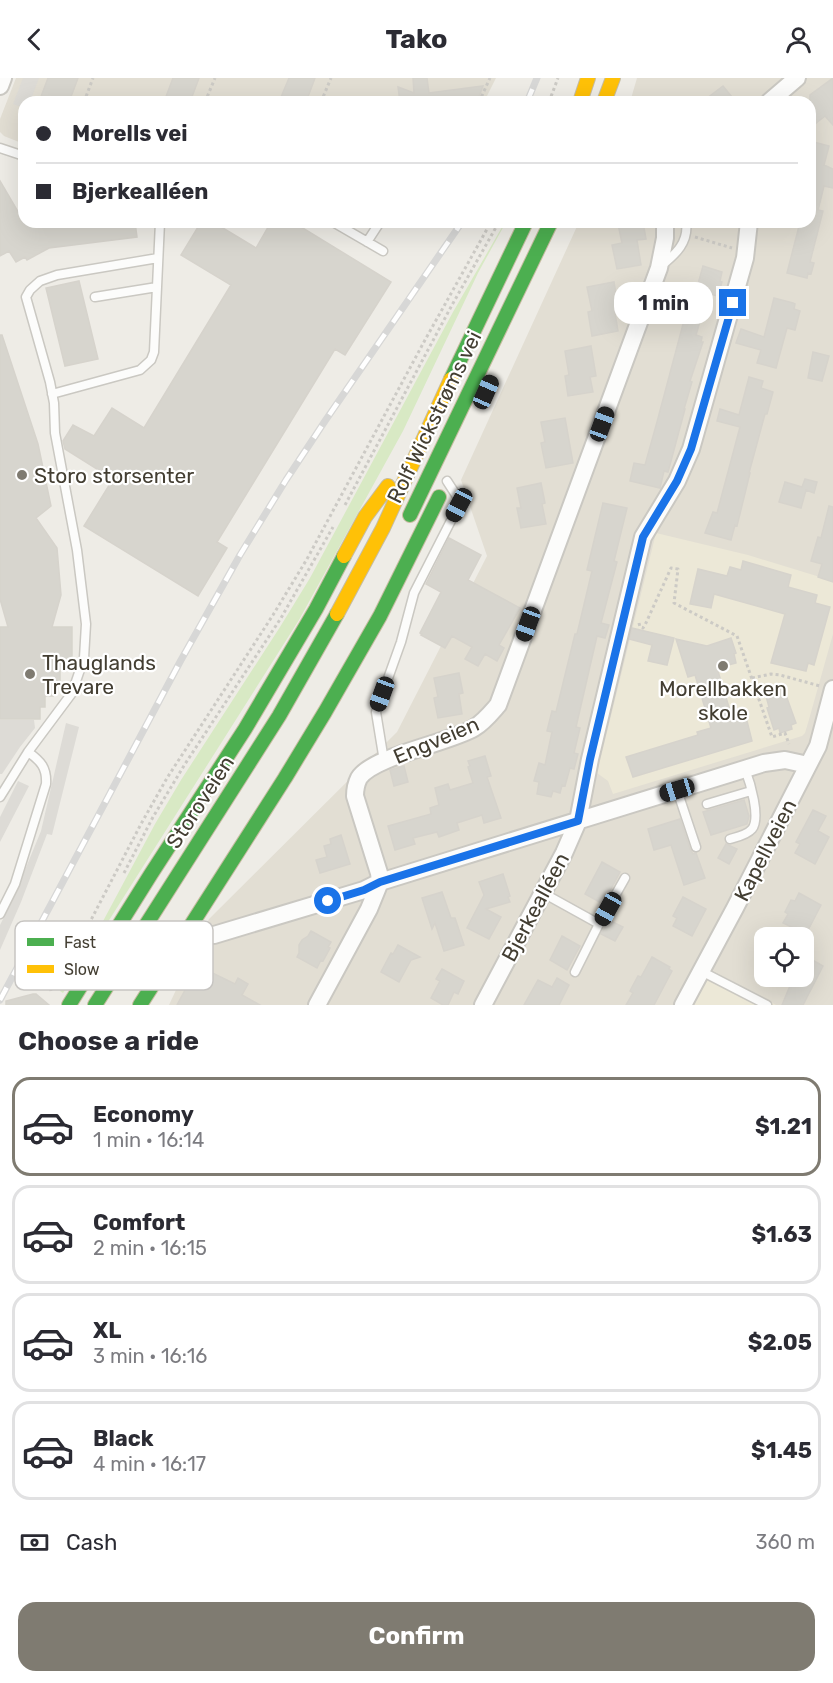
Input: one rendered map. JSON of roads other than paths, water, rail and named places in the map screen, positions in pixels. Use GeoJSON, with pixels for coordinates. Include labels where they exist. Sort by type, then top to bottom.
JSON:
{"type":"FeatureCollection","features":[{"type":"Feature","properties":{"kind":"highway"},"geometry":{"type":"LineString","coordinates":[[582,96],[588,78]]}},
{"type":"Feature","properties":{"kind":"highway"},"geometry":{"type":"LineString","coordinates":[[606,96],[613,78]]}},
{"type":"Feature","properties":{"kind":"highway","name":"Rolf Wickstrøms vei"},"geometry":{"type":"LineString","coordinates":[[335,618],[383,528],[422,440],[523,228]]}},
{"type":"Feature","properties":{"kind":"highway"},"geometry":{"type":"LineString","coordinates":[[504,351],[548,228]]}},
{"type":"Feature","properties":{"kind":"highway","name":"Rolf Wickstrøms vei"},"geometry":{"type":"LineString","coordinates":[[406,523],[548,228]]}},
{"type":"Feature","properties":{"kind":"highway"},"geometry":{"type":"LineString","coordinates":[[122,921],[245,729],[316,609],[365,517],[422,440]]}},
{"type":"Feature","properties":{"kind":"highway"},"geometry":{"type":"LineString","coordinates":[[194,921],[285,778],[380,615],[449,476]]}},
{"type":"Feature","properties":{"kind":"highway","name":"Storoveien"},"geometry":{"type":"LineString","coordinates":[[148,921],[279,716],[335,618]]}},
{"type":"Feature","properties":{"kind":"highway"},"geometry":{"type":"LineString","coordinates":[[69,1005],[78,990]]}},
{"type":"Feature","properties":{"kind":"highway","name":"Storoveien"},"geometry":{"type":"LineString","coordinates":[[95,1005],[105,990]]}},
{"type":"Feature","properties":{"kind":"highway"},"geometry":{"type":"LineString","coordinates":[[140,1005],[150,990]]}},
{"type":"Feature","properties":{"kind":"street"},"geometry":{"type":"LineString","coordinates":[[0,86],[3,78]]}},
{"type":"Feature","properties":{"kind":"street"},"geometry":{"type":"LineString","coordinates":[[777,96],[797,78]]}},
{"type":"Feature","properties":{"kind":"street","name":"Engveien"},"geometry":{"type":"LineString","coordinates":[[380,882],[355,796],[356,784],[368,770],[384,761],[474,728],[487,719],[498,705],[658,268],[665,228]]}},
{"type":"Feature","properties":{"kind":"street","name":"Bjerkealléen"},"geometry":{"type":"LineString","coordinates":[[483,1005],[564,853],[578,821],[590,759],[643,537],[677,481],[691,449],[746,253],[748,228]]}},
{"type":"Feature","properties":{"kind":"street","name":"Kapellveien"},"geometry":{"type":"LineString","coordinates":[[682,1005],[733,913],[808,765],[825,745],[828,688]]}},
{"type":"Feature","properties":{"kind":"street"},"geometry":{"type":"LineString","coordinates":[[214,935],[364,890],[380,882],[745,769],[779,760],[808,765]]}},
{"type":"Feature","properties":{"kind":"street"},"geometry":{"type":"LineString","coordinates":[[318,1005],[369,909],[380,882]]}},
{"type":"Feature","properties":{"kind":"lane"},"geometry":{"type":"LineString","coordinates":[[0,148],[18,154]]}},
{"type":"Feature","properties":{"kind":"lane"},"geometry":{"type":"LineString","coordinates":[[52,394],[140,370],[151,360],[154,352],[160,228]]}},
{"type":"Feature","properties":{"kind":"lane"},"geometry":{"type":"LineString","coordinates":[[343,228],[383,251]]}},
{"type":"Feature","properties":{"kind":"lane"},"geometry":{"type":"LineString","coordinates":[[367,242],[376,228]]}},
{"type":"Feature","properties":{"kind":"lane"},"geometry":{"type":"LineString","coordinates":[[658,268],[675,254],[686,240],[687,228]]}},
{"type":"Feature","properties":{"kind":"lane"},"geometry":{"type":"LineString","coordinates":[[0,797],[28,752],[72,693],[84,658],[86,624],[77,550],[55,433],[50,382],[26,297],[40,281],[57,275],[158,258]]}},
{"type":"Feature","properties":{"kind":"lane"},"geometry":{"type":"LineString","coordinates":[[95,297],[158,287]]}},
{"type":"Feature","properties":{"kind":"lane"},"geometry":{"type":"LineString","coordinates":[[384,761],[376,712],[401,642],[402,613],[459,505],[449,476]]}},
{"type":"Feature","properties":{"kind":"lane"},"geometry":{"type":"LineString","coordinates":[[380,615],[402,613]]}},
{"type":"Feature","properties":{"kind":"lane"},"geometry":{"type":"LineString","coordinates":[[0,914],[15,884],[46,784],[46,770],[28,752]]}},
{"type":"Feature","properties":{"kind":"lane"},"geometry":{"type":"LineString","coordinates":[[730,839],[746,833],[753,826],[755,813],[745,769]]}},
{"type":"Feature","properties":{"kind":"lane"},"geometry":{"type":"LineString","coordinates":[[677,790],[696,848]]}},
{"type":"Feature","properties":{"kind":"lane"},"geometry":{"type":"LineString","coordinates":[[707,804],[751,791]]}},
{"type":"Feature","properties":{"kind":"lane"},"geometry":{"type":"LineString","coordinates":[[574,972],[625,878]]}},
{"type":"Feature","properties":{"kind":"lane"},"geometry":{"type":"LineString","coordinates":[[543,893],[600,924]]}},
{"type":"Feature","properties":{"kind":"lane"},"geometry":{"type":"LineString","coordinates":[[700,971],[767,1005]]}},
{"type":"Feature","properties":{"kind":"railway"},"geometry":{"type":"LineString","coordinates":[[530,96],[537,78]]}},
{"type":"Feature","properties":{"kind":"railway"},"geometry":{"type":"LineString","coordinates":[[42,921],[181,660],[240,555],[325,421],[458,228]]}},
{"type":"Feature","properties":{"kind":"railway"},"geometry":{"type":"LineString","coordinates":[[0,1000],[15,972]]}},
{"type":"Feature","properties":{"kind":"place","name":"Storo storsenter"},"geometry":{"type":"Point","coordinates":[22,475]}},
{"type":"Feature","properties":{"kind":"place","name":"Morellbakken skole"},"geometry":{"type":"Point","coordinates":[723,666]}},
{"type":"Feature","properties":{"kind":"place","name":"Thauglands Trevare"},"geometry":{"type":"Point","coordinates":[30,674]}}]}
